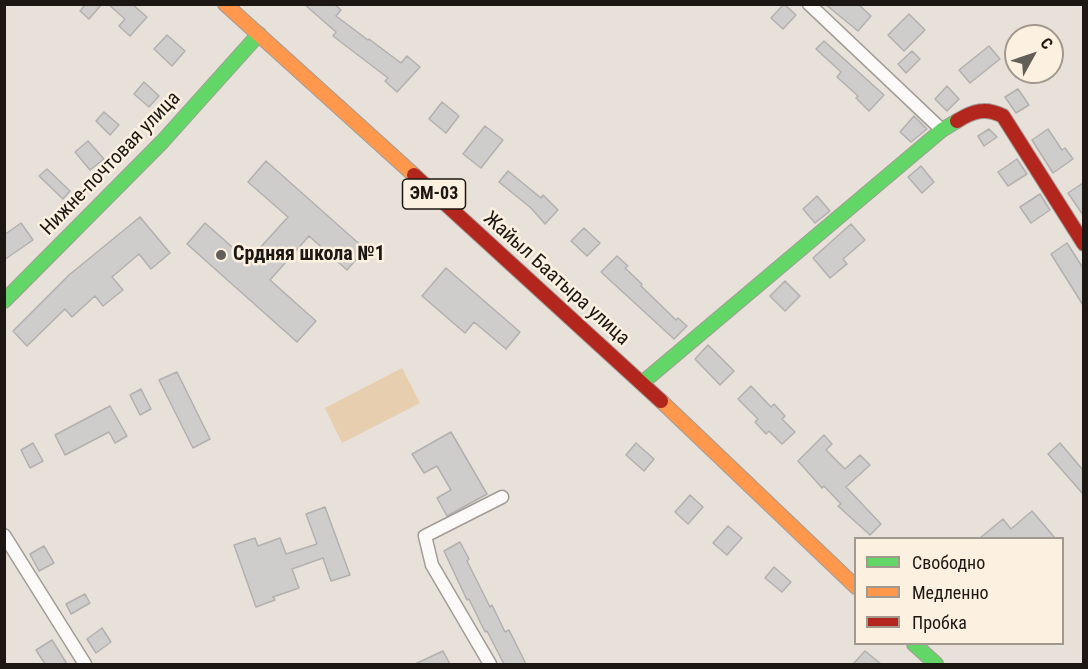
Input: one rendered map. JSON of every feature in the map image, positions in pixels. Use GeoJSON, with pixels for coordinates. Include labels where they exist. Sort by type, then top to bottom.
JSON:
{"type":"FeatureCollection","features":[{"type":"Feature","properties":{"kind":"main road","name":"Жайыл Баатыра улица"},"geometry":{"type":"LineString","coordinates":[[225,4],[642,383],[854,586]]}},
{"type":"Feature","properties":{"kind":"main road","name":"Нижне-почтовая улица"},"geometry":{"type":"LineString","coordinates":[[4,301],[162,142],[259,34]]}},
{"type":"Feature","properties":{"kind":"main road"},"geometry":{"type":"LineString","coordinates":[[642,383],[942,130],[982,108],[993,110],[1004,116],[1083,244]]}},
{"type":"Feature","properties":{"kind":"main road"},"geometry":{"type":"LineString","coordinates":[[915,645],[936,664]]}},
{"type":"Feature","properties":{"kind":"street"},"geometry":{"type":"LineString","coordinates":[[809,4],[942,130]]}},
{"type":"Feature","properties":{"kind":"street"},"geometry":{"type":"LineString","coordinates":[[490,664],[432,565],[425,536],[502,497]]}},
{"type":"Feature","properties":{"kind":"street"},"geometry":{"type":"LineString","coordinates":[[4,535],[85,664]]}},
{"type":"Feature","properties":{"kind":"shaded area"},"geometry":{"type":"Polygon","coordinates":[[[402,368],[420,403],[342,443],[325,408],[402,368]]]}},
{"type":"Feature","properties":{"kind":"building"},"geometry":{"type":"Polygon","coordinates":[[[86,4],[102,4],[89,19],[80,11],[86,4]]]}},
{"type":"Feature","properties":{"kind":"building"},"geometry":{"type":"Polygon","coordinates":[[[108,4],[132,4],[147,17],[130,36],[119,26],[125,19],[108,4]]]}},
{"type":"Feature","properties":{"kind":"building"},"geometry":{"type":"Polygon","coordinates":[[[304,4],[334,4],[341,10],[336,16],[368,40],[401,63],[407,56],[420,67],[397,92],[385,81],[388,78],[333,36],[336,32],[304,4]]]}},
{"type":"Feature","properties":{"kind":"building"},"geometry":{"type":"Polygon","coordinates":[[[784,4],[796,15],[783,29],[771,18],[784,4]]]}},
{"type":"Feature","properties":{"kind":"building"},"geometry":{"type":"Polygon","coordinates":[[[825,4],[858,4],[871,16],[858,31],[825,4]]]}},
{"type":"Feature","properties":{"kind":"building"},"geometry":{"type":"Polygon","coordinates":[[[909,14],[925,30],[904,51],[888,35],[909,14]]]}},
{"type":"Feature","properties":{"kind":"building"},"geometry":{"type":"Polygon","coordinates":[[[167,35],[185,51],[172,66],[154,49],[167,35]]]}},
{"type":"Feature","properties":{"kind":"building"},"geometry":{"type":"Polygon","coordinates":[[[824,41],[884,95],[869,111],[856,98],[858,96],[837,77],[841,72],[816,49],[824,41]]]}},
{"type":"Feature","properties":{"kind":"building"},"geometry":{"type":"Polygon","coordinates":[[[989,46],[1000,59],[970,83],[959,70],[989,46]]]}},
{"type":"Feature","properties":{"kind":"building"},"geometry":{"type":"Polygon","coordinates":[[[912,51],[920,59],[906,73],[898,64],[912,51]]]}},
{"type":"Feature","properties":{"kind":"building"},"geometry":{"type":"Polygon","coordinates":[[[144,82],[159,96],[149,107],[134,94],[144,82]]]}},
{"type":"Feature","properties":{"kind":"building"},"geometry":{"type":"Polygon","coordinates":[[[947,86],[959,99],[947,111],[935,99],[947,86]]]}},
{"type":"Feature","properties":{"kind":"building"},"geometry":{"type":"Polygon","coordinates":[[[1018,89],[1029,105],[1016,113],[1005,97],[1018,89]]]}},
{"type":"Feature","properties":{"kind":"building"},"geometry":{"type":"Polygon","coordinates":[[[442,102],[459,116],[446,133],[429,119],[442,102]]]}},
{"type":"Feature","properties":{"kind":"building"},"geometry":{"type":"Polygon","coordinates":[[[104,112],[119,125],[110,135],[96,121],[104,112]]]}},
{"type":"Feature","properties":{"kind":"building"},"geometry":{"type":"Polygon","coordinates":[[[914,116],[927,129],[911,142],[900,132],[914,116]]]}},
{"type":"Feature","properties":{"kind":"building"},"geometry":{"type":"Polygon","coordinates":[[[485,126],[503,140],[481,168],[463,154],[485,126]]]}},
{"type":"Feature","properties":{"kind":"building"},"geometry":{"type":"Polygon","coordinates":[[[989,129],[997,137],[984,146],[978,136],[989,129]]]}},
{"type":"Feature","properties":{"kind":"building"},"geometry":{"type":"Polygon","coordinates":[[[1048,129],[1062,150],[1065,148],[1073,159],[1053,173],[1032,140],[1048,129]]]}},
{"type":"Feature","properties":{"kind":"building"},"geometry":{"type":"Polygon","coordinates":[[[88,141],[104,159],[90,170],[75,152],[88,141]]]}},
{"type":"Feature","properties":{"kind":"building"},"geometry":{"type":"Polygon","coordinates":[[[1017,159],[1027,174],[1008,186],[998,172],[1017,159]]]}},
{"type":"Feature","properties":{"kind":"building","name":"Срдняя школа №1"},"geometry":{"type":"Polygon","coordinates":[[[266,161],[365,249],[347,270],[309,236],[270,280],[316,321],[297,342],[187,244],[205,223],[248,261],[288,217],[248,182],[266,161]]]}},
{"type":"Feature","properties":{"kind":"building"},"geometry":{"type":"Polygon","coordinates":[[[921,166],[934,182],[922,193],[908,177],[921,166]]]}},
{"type":"Feature","properties":{"kind":"building"},"geometry":{"type":"Polygon","coordinates":[[[47,169],[70,191],[63,199],[39,176],[47,169]]]}},
{"type":"Feature","properties":{"kind":"building"},"geometry":{"type":"Polygon","coordinates":[[[508,171],[541,198],[543,195],[558,210],[545,224],[531,208],[499,182],[508,171]]]}},
{"type":"Feature","properties":{"kind":"building"},"geometry":{"type":"Polygon","coordinates":[[[1083,183],[1083,215],[1068,193],[1083,183]]]}},
{"type":"Feature","properties":{"kind":"building"},"geometry":{"type":"Polygon","coordinates":[[[1040,194],[1050,210],[1031,223],[1020,207],[1040,194]]]}},
{"type":"Feature","properties":{"kind":"building"},"geometry":{"type":"Polygon","coordinates":[[[817,196],[830,211],[815,223],[803,209],[817,196]]]}},
{"type":"Feature","properties":{"kind":"building"},"geometry":{"type":"Polygon","coordinates":[[[140,217],[170,253],[151,269],[139,254],[112,277],[123,290],[103,306],[95,296],[72,317],[65,309],[27,346],[13,331],[69,275],[140,217]]]}},
{"type":"Feature","properties":{"kind":"building"},"geometry":{"type":"Polygon","coordinates":[[[21,223],[33,240],[4,260],[4,235],[21,223]]]}},
{"type":"Feature","properties":{"kind":"building"},"geometry":{"type":"Polygon","coordinates":[[[851,224],[865,240],[843,259],[847,264],[830,278],[813,258],[851,224]]]}},
{"type":"Feature","properties":{"kind":"building"},"geometry":{"type":"Polygon","coordinates":[[[584,228],[600,243],[587,256],[571,241],[584,228]]]}},
{"type":"Feature","properties":{"kind":"building"},"geometry":{"type":"Polygon","coordinates":[[[1067,243],[1083,268],[1083,305],[1051,254],[1067,243]]]}},
{"type":"Feature","properties":{"kind":"building"},"geometry":{"type":"Polygon","coordinates":[[[617,256],[628,266],[625,268],[642,284],[641,286],[676,320],[678,318],[687,326],[674,339],[601,272],[617,256]]]}},
{"type":"Feature","properties":{"kind":"building"},"geometry":{"type":"Polygon","coordinates":[[[446,268],[520,332],[506,349],[474,322],[465,333],[422,296],[446,268]]]}},
{"type":"Feature","properties":{"kind":"building"},"geometry":{"type":"Polygon","coordinates":[[[785,281],[800,296],[785,311],[770,296],[785,281]]]}},
{"type":"Feature","properties":{"kind":"building"},"geometry":{"type":"Polygon","coordinates":[[[708,345],[734,371],[720,385],[695,359],[708,345]]]}},
{"type":"Feature","properties":{"kind":"building"},"geometry":{"type":"Polygon","coordinates":[[[177,372],[210,439],[193,448],[159,380],[177,372]]]}},
{"type":"Feature","properties":{"kind":"building"},"geometry":{"type":"Polygon","coordinates":[[[751,386],[771,407],[774,404],[785,416],[782,419],[795,432],[782,444],[769,431],[766,434],[755,422],[758,419],[738,399],[751,386]]]}},
{"type":"Feature","properties":{"kind":"building"},"geometry":{"type":"Polygon","coordinates":[[[141,389],[151,409],[140,415],[130,395],[141,389]]]}},
{"type":"Feature","properties":{"kind":"building"},"geometry":{"type":"Polygon","coordinates":[[[110,406],[127,436],[115,443],[109,432],[65,455],[55,435],[110,406]]]}},
{"type":"Feature","properties":{"kind":"building"},"geometry":{"type":"Polygon","coordinates":[[[451,432],[487,494],[447,516],[437,498],[451,490],[437,466],[424,473],[412,454],[451,432]]]}},
{"type":"Feature","properties":{"kind":"building"},"geometry":{"type":"Polygon","coordinates":[[[824,435],[832,444],[826,450],[845,469],[860,455],[870,465],[846,487],[881,524],[870,535],[838,506],[841,504],[824,486],[822,488],[798,461],[824,435]]]}},
{"type":"Feature","properties":{"kind":"building"},"geometry":{"type":"Polygon","coordinates":[[[33,443],[43,461],[30,468],[21,450],[33,443]]]}},
{"type":"Feature","properties":{"kind":"building"},"geometry":{"type":"Polygon","coordinates":[[[636,443],[654,459],[644,471],[626,455],[636,443]]]}},
{"type":"Feature","properties":{"kind":"building"},"geometry":{"type":"Polygon","coordinates":[[[1060,443],[1083,470],[1083,494],[1048,454],[1060,443]]]}},
{"type":"Feature","properties":{"kind":"building"},"geometry":{"type":"Polygon","coordinates":[[[690,495],[703,507],[688,524],[675,512],[690,495]]]}},
{"type":"Feature","properties":{"kind":"building"},"geometry":{"type":"Polygon","coordinates":[[[325,507],[350,575],[331,581],[323,558],[292,569],[299,588],[273,597],[275,600],[256,607],[234,545],[255,538],[258,546],[280,538],[286,554],[317,544],[306,514],[325,507]]]}},
{"type":"Feature","properties":{"kind":"building"},"geometry":{"type":"Polygon","coordinates":[[[1032,511],[1054,537],[981,537],[1003,519],[1011,529],[1032,511]]]}},
{"type":"Feature","properties":{"kind":"building"},"geometry":{"type":"Polygon","coordinates":[[[728,526],[742,538],[727,555],[713,543],[728,526]]]}},
{"type":"Feature","properties":{"kind":"building"},"geometry":{"type":"Polygon","coordinates":[[[460,542],[490,607],[492,605],[505,632],[509,630],[526,664],[504,664],[469,599],[467,600],[444,551],[460,542]]]}},
{"type":"Feature","properties":{"kind":"building"},"geometry":{"type":"Polygon","coordinates":[[[44,546],[54,563],[39,571],[30,554],[44,546]]]}},
{"type":"Feature","properties":{"kind":"building"},"geometry":{"type":"Polygon","coordinates":[[[774,567],[791,582],[782,592],[765,578],[774,567]]]}},
{"type":"Feature","properties":{"kind":"building"},"geometry":{"type":"Polygon","coordinates":[[[85,594],[90,603],[71,614],[66,604],[85,594]]]}},
{"type":"Feature","properties":{"kind":"building"},"geometry":{"type":"Polygon","coordinates":[[[102,628],[111,642],[96,653],[87,639],[102,628]]]}},
{"type":"Feature","properties":{"kind":"building"},"geometry":{"type":"Polygon","coordinates":[[[52,640],[67,664],[45,664],[36,650],[52,640]]]}},
{"type":"Feature","properties":{"kind":"building"},"geometry":{"type":"Polygon","coordinates":[[[443,651],[450,664],[415,664],[443,651]]]}},
{"type":"Feature","properties":{"kind":"building"},"geometry":{"type":"Polygon","coordinates":[[[865,651],[881,664],[853,664],[865,651]]]}},
{"type":"Feature","properties":{"kind":"traffic: fast"},"geometry":{"type":"LineString","coordinates":[[4,301],[162,142],[259,34]]}},
{"type":"Feature","properties":{"kind":"traffic: fast"},"geometry":{"type":"LineString","coordinates":[[642,383],[942,130],[957,121]]}},
{"type":"Feature","properties":{"kind":"traffic: fast"},"geometry":{"type":"LineString","coordinates":[[915,645],[936,664]]}},
{"type":"Feature","properties":{"kind":"traffic: slow"},"geometry":{"type":"LineString","coordinates":[[225,4],[414,175]]}},
{"type":"Feature","properties":{"kind":"traffic: slow"},"geometry":{"type":"LineString","coordinates":[[661,401],[854,585]]}},
{"type":"Feature","properties":{"kind":"traffic: jam"},"geometry":{"type":"LineString","coordinates":[[957,121],[979,111],[1003,116],[1084,244]]}},
{"type":"Feature","properties":{"kind":"traffic: jam"},"geometry":{"type":"LineString","coordinates":[[414,175],[661,401]]}},
{"type":"Feature","properties":{"kind":"place","name":"Срдняя школа №1"},"geometry":{"type":"Point","coordinates":[221,255]}}]}
